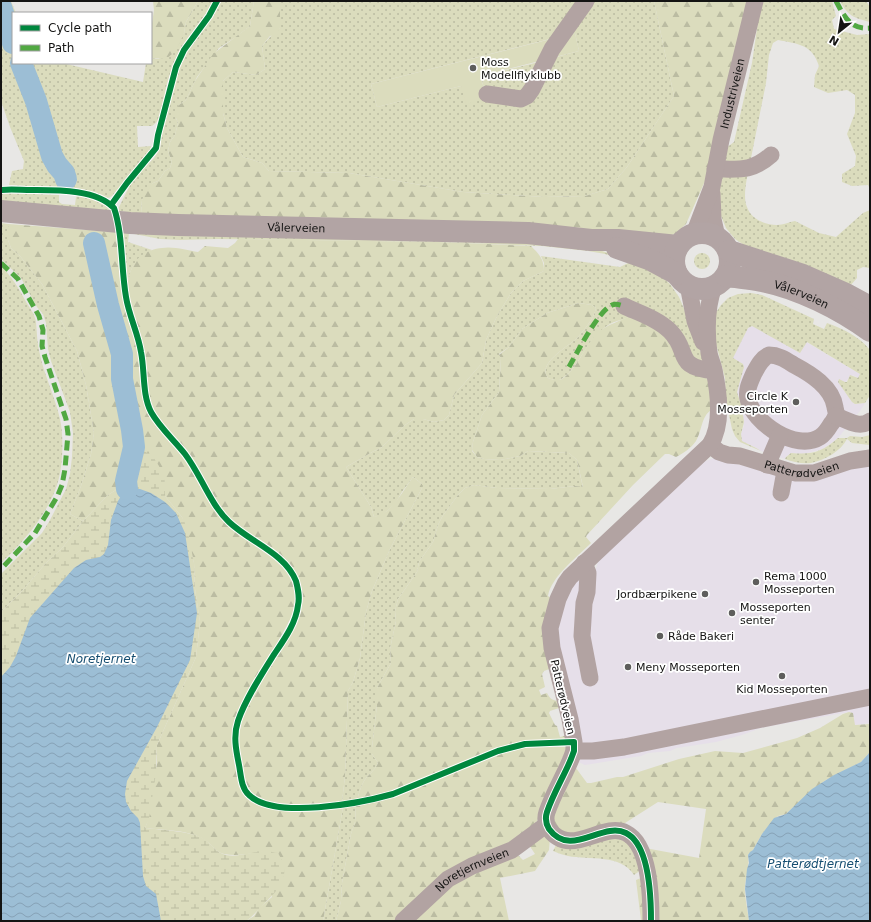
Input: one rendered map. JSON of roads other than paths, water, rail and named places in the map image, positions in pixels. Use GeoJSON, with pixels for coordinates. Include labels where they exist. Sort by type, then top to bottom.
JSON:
{"type":"FeatureCollection","features":[{"type":"Feature","properties":{"kind":"main road","name":"Vålerveien"},"geometry":{"type":"LineString","coordinates":[[1,211],[130,223],[528,234],[591,240],[686,240]]}},
{"type":"Feature","properties":{"kind":"main road"},"geometry":{"type":"LineString","coordinates":[[706,233],[723,244],[730,264],[720,281],[701,289],[683,279],[674,260],[686,240],[706,233]]}},
{"type":"Feature","properties":{"kind":"main road","name":"Vålerveien"},"geometry":{"type":"LineString","coordinates":[[591,240],[651,260],[683,279]]}},
{"type":"Feature","properties":{"kind":"main road","name":"Vålerveien"},"geometry":{"type":"LineString","coordinates":[[723,244],[803,275],[844,293],[870,307]]}},
{"type":"Feature","properties":{"kind":"main road","name":"Vålerveien"},"geometry":{"type":"LineString","coordinates":[[720,281],[762,281],[794,291],[836,310],[870,331]]}},
{"type":"Feature","properties":{"kind":"street"},"geometry":{"type":"LineString","coordinates":[[487,94],[521,99],[527,96],[552,49],[586,1]]}},
{"type":"Feature","properties":{"kind":"street","name":"Industriveien"},"geometry":{"type":"LineString","coordinates":[[723,244],[713,219],[712,187],[721,140],[755,1]]}},
{"type":"Feature","properties":{"kind":"street"},"geometry":{"type":"LineString","coordinates":[[715,169],[752,167],[764,161],[771,155]]}},
{"type":"Feature","properties":{"kind":"street","name":"Industriveien"},"geometry":{"type":"LineString","coordinates":[[686,240],[712,187]]}},
{"type":"Feature","properties":{"kind":"street"},"geometry":{"type":"LineString","coordinates":[[683,279],[700,337],[710,354]]}},
{"type":"Feature","properties":{"kind":"street"},"geometry":{"type":"LineString","coordinates":[[713,438],[718,424],[718,402],[710,354],[707,319],[710,298],[720,281]]}},
{"type":"Feature","properties":{"kind":"street"},"geometry":{"type":"LineString","coordinates":[[624,306],[666,327],[675,337],[685,360],[692,367],[714,371]]}},
{"type":"Feature","properties":{"kind":"street"},"geometry":{"type":"LineString","coordinates":[[769,355],[780,357],[809,373],[820,383],[830,393],[834,402],[836,416],[821,437],[811,442],[799,441],[780,435],[759,420],[752,411],[748,399],[747,391],[749,384],[759,363],[764,357],[769,355]]}},
{"type":"Feature","properties":{"kind":"street"},"geometry":{"type":"LineString","coordinates":[[836,416],[857,424],[866,424],[870,422]]}},
{"type":"Feature","properties":{"kind":"street","name":"Patterødveien"},"geometry":{"type":"LineString","coordinates":[[546,825],[547,813],[570,764],[574,751],[570,719],[552,648],[550,628],[560,593],[565,584],[579,568],[713,438],[721,435],[740,456],[785,471],[805,474],[814,473],[850,461],[866,458]]}},
{"type":"Feature","properties":{"kind":"street"},"geometry":{"type":"LineString","coordinates":[[767,465],[780,435]]}},
{"type":"Feature","properties":{"kind":"street"},"geometry":{"type":"LineString","coordinates":[[781,494],[785,471]]}},
{"type":"Feature","properties":{"kind":"street"},"geometry":{"type":"LineString","coordinates":[[579,568],[588,574],[582,636],[590,678]]}},
{"type":"Feature","properties":{"kind":"street"},"geometry":{"type":"LineString","coordinates":[[574,751],[593,751],[624,747],[870,698]]}},
{"type":"Feature","properties":{"kind":"street"},"geometry":{"type":"LineString","coordinates":[[546,825],[552,832],[564,840],[578,840],[614,831],[626,833],[636,840],[641,851],[651,894],[651,921]]}},
{"type":"Feature","properties":{"kind":"street","name":"Noretjernveien"},"geometry":{"type":"LineString","coordinates":[[403,921],[448,879],[472,866],[512,850],[546,825]]}},
{"type":"Feature","properties":{"kind":"water","name":"Noretjernet"},"geometry":{"type":"Polygon","coordinates":[[[130,488],[140,489],[151,493],[165,502],[176,513],[185,533],[197,613],[190,660],[157,727],[127,781],[125,794],[126,802],[140,823],[143,876],[146,886],[156,894],[161,921],[1,921],[1,677],[10,667],[16,656],[30,618],[74,568],[86,560],[100,557],[104,554],[108,545],[111,520],[118,501],[124,491],[130,488]]]}},
{"type":"Feature","properties":{"kind":"water","name":"Patterødtjernet"},"geometry":{"type":"Polygon","coordinates":[[[870,752],[870,921],[749,921],[745,889],[749,863],[748,855],[753,850],[762,834],[774,818],[786,814],[812,789],[834,775],[861,762],[870,752]]]}},
{"type":"Feature","properties":{"kind":"waterway"},"geometry":{"type":"LineString","coordinates":[[1,7],[12,40]]}},
{"type":"Feature","properties":{"kind":"waterway"},"geometry":{"type":"LineString","coordinates":[[21,64],[36,101],[52,156],[64,173],[66,179]]}},
{"type":"Feature","properties":{"kind":"waterway"},"geometry":{"type":"LineString","coordinates":[[94,243],[108,305],[122,354],[122,379],[134,447],[126,481],[127,489]]}},
{"type":"Feature","properties":{"kind":"place","name":"Moss Modellflyklubb"},"geometry":{"type":"Point","coordinates":[473,68]}},
{"type":"Feature","properties":{"kind":"place","name":"Circle K Mosseporten"},"geometry":{"type":"Point","coordinates":[796,402]}},
{"type":"Feature","properties":{"kind":"place","name":"Rema 1000 Mosseporten"},"geometry":{"type":"Point","coordinates":[756,582]}},
{"type":"Feature","properties":{"kind":"place","name":"Jordbærpikene"},"geometry":{"type":"Point","coordinates":[705,594]}},
{"type":"Feature","properties":{"kind":"place","name":"Mosseporten senter"},"geometry":{"type":"Point","coordinates":[732,613]}},
{"type":"Feature","properties":{"kind":"place","name":"Råde Bakeri"},"geometry":{"type":"Point","coordinates":[660,636]}},
{"type":"Feature","properties":{"kind":"place","name":"Meny Mosseporten"},"geometry":{"type":"Point","coordinates":[628,667]}},
{"type":"Feature","properties":{"kind":"place","name":"Kid Mosseporten"},"geometry":{"type":"Point","coordinates":[782,676]}}]}
